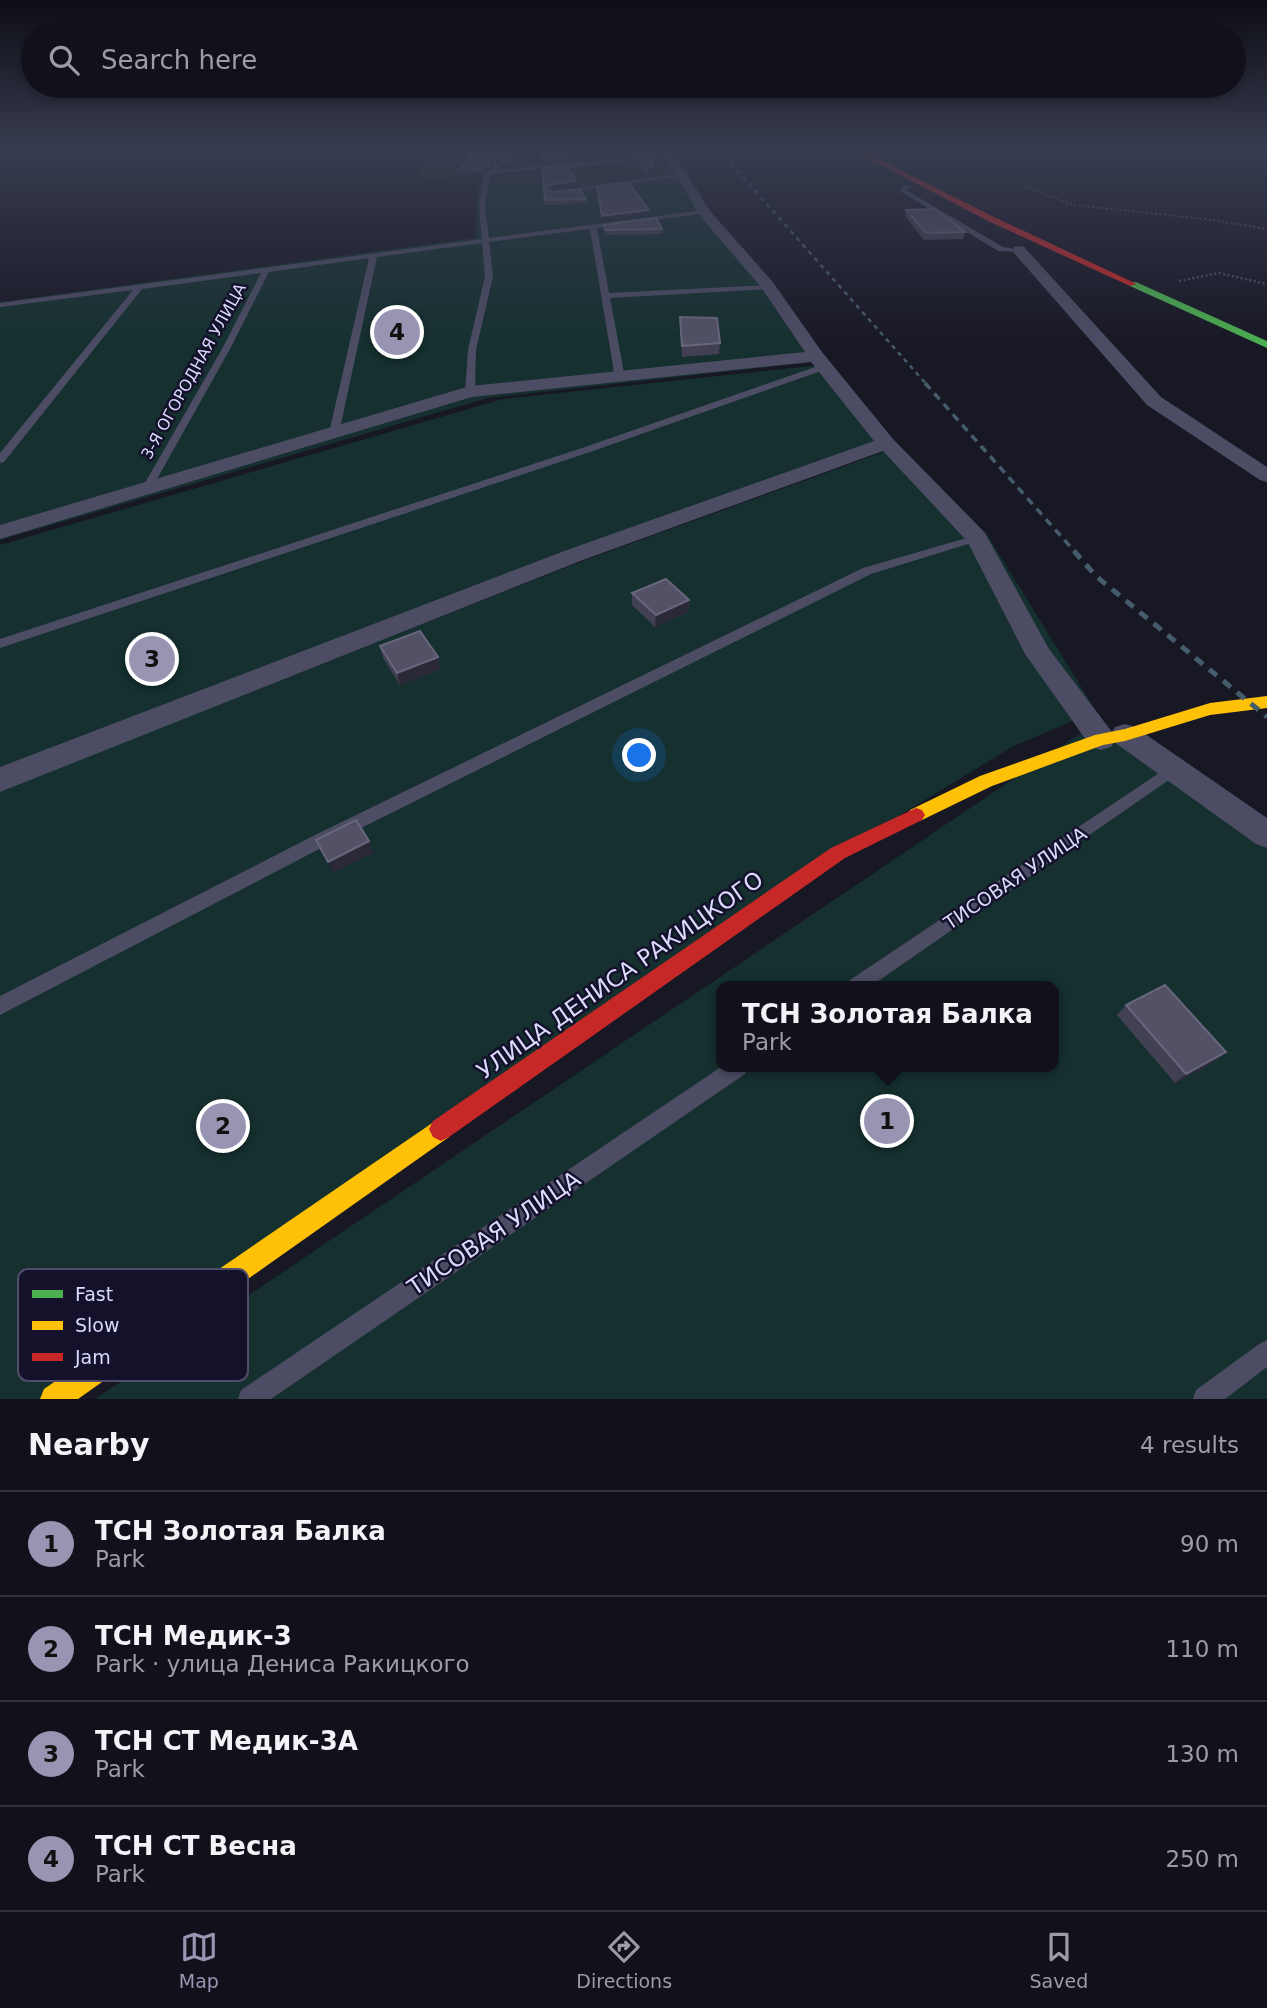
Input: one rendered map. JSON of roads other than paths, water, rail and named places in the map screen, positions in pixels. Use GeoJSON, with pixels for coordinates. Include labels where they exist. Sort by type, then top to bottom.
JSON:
{"type":"FeatureCollection","features":[{"type":"Feature","properties":{"kind":"main road"},"geometry":{"type":"LineString","coordinates":[[964,215],[1020,250]]}},
{"type":"Feature","properties":{"kind":"main road"},"geometry":{"type":"LineString","coordinates":[[984,215],[1267,345]]}},
{"type":"Feature","properties":{"kind":"main road"},"geometry":{"type":"LineString","coordinates":[[1005,215],[1267,331]]}},
{"type":"Feature","properties":{"kind":"main road","name":"УЛИЦА ДЕНИСА РАКИЦКОГО"},"geometry":{"type":"LineString","coordinates":[[241,1269],[838,853],[986,781],[1113,737],[1210,709],[1267,702]]}},
{"type":"Feature","properties":{"kind":"main road","name":"УЛИЦА ДЕНИСА РАКИЦКОГО"},"geometry":{"type":"LineString","coordinates":[[54,1399],[80,1381]]}},
{"type":"Feature","properties":{"kind":"street"},"geometry":{"type":"LineString","coordinates":[[707,215],[769,287],[820,362],[886,443],[977,538],[1038,654],[1113,737],[1174,769],[1267,835]]}},
{"type":"Feature","properties":{"kind":"street"},"geometry":{"type":"LineString","coordinates":[[1020,250],[1076,259]]}},
{"type":"Feature","properties":{"kind":"street"},"geometry":{"type":"LineString","coordinates":[[1020,250],[1154,401],[1267,476]]}},
{"type":"Feature","properties":{"kind":"street"},"geometry":{"type":"LineString","coordinates":[[0,532],[470,392],[820,362]]}},
{"type":"Feature","properties":{"kind":"street"},"geometry":{"type":"LineString","coordinates":[[0,780],[575,555],[886,443]]}},
{"type":"Feature","properties":{"kind":"lane"},"geometry":{"type":"LineString","coordinates":[[470,392],[472,350],[489,276],[484,215]]}},
{"type":"Feature","properties":{"kind":"lane"},"geometry":{"type":"LineString","coordinates":[[0,305],[138,289],[374,254],[678,215]]}},
{"type":"Feature","properties":{"kind":"lane"},"geometry":{"type":"LineString","coordinates":[[593,226],[620,378]]}},
{"type":"Feature","properties":{"kind":"lane"},"geometry":{"type":"LineString","coordinates":[[334,433],[374,254]]}},
{"type":"Feature","properties":{"kind":"lane","name":"3-Я ОГОРОДНАЯ УЛИЦА"},"geometry":{"type":"LineString","coordinates":[[147,488],[226,349],[267,269]]}},
{"type":"Feature","properties":{"kind":"lane"},"geometry":{"type":"LineString","coordinates":[[606,296],[769,287]]}},
{"type":"Feature","properties":{"kind":"lane"},"geometry":{"type":"LineString","coordinates":[[0,460],[138,289]]}},
{"type":"Feature","properties":{"kind":"lane"},"geometry":{"type":"LineString","coordinates":[[0,644],[586,450],[820,362]]}},
{"type":"Feature","properties":{"kind":"lane"},"geometry":{"type":"LineString","coordinates":[[0,1006],[321,840],[867,570],[977,538]]}},
{"type":"Feature","properties":{"kind":"lane","name":"ТИСОВАЯ УЛИЦА"},"geometry":{"type":"LineString","coordinates":[[863,981],[1174,769]]}},
{"type":"Feature","properties":{"kind":"lane","name":"ТИСОВАЯ УЛИЦА"},"geometry":{"type":"LineString","coordinates":[[250,1399],[731,1072]]}},
{"type":"Feature","properties":{"kind":"lane"},"geometry":{"type":"LineString","coordinates":[[1205,1399],[1267,1352]]}},
{"type":"Feature","properties":{"kind":"railway"},"geometry":{"type":"LineString","coordinates":[[777,215],[927,385]]}},
{"type":"Feature","properties":{"kind":"railway"},"geometry":{"type":"LineString","coordinates":[[925,383],[1076,553]]}},
{"type":"Feature","properties":{"kind":"railway"},"geometry":{"type":"LineString","coordinates":[[1074,551],[1096,576],[1267,717]]}},
{"type":"Feature","properties":{"kind":"place","name":"ТСН СТ Весна"},"geometry":{"type":"Point","coordinates":[397,332]}},
{"type":"Feature","properties":{"kind":"place","name":"ТСН СТ Медик-3А"},"geometry":{"type":"Point","coordinates":[152,659]}},
{"type":"Feature","properties":{"kind":"place","name":"ТСН Золотая Балка"},"geometry":{"type":"Point","coordinates":[887,1121]}},
{"type":"Feature","properties":{"kind":"place","name":"ТСН Медик-3"},"geometry":{"type":"Point","coordinates":[223,1126]}}]}
